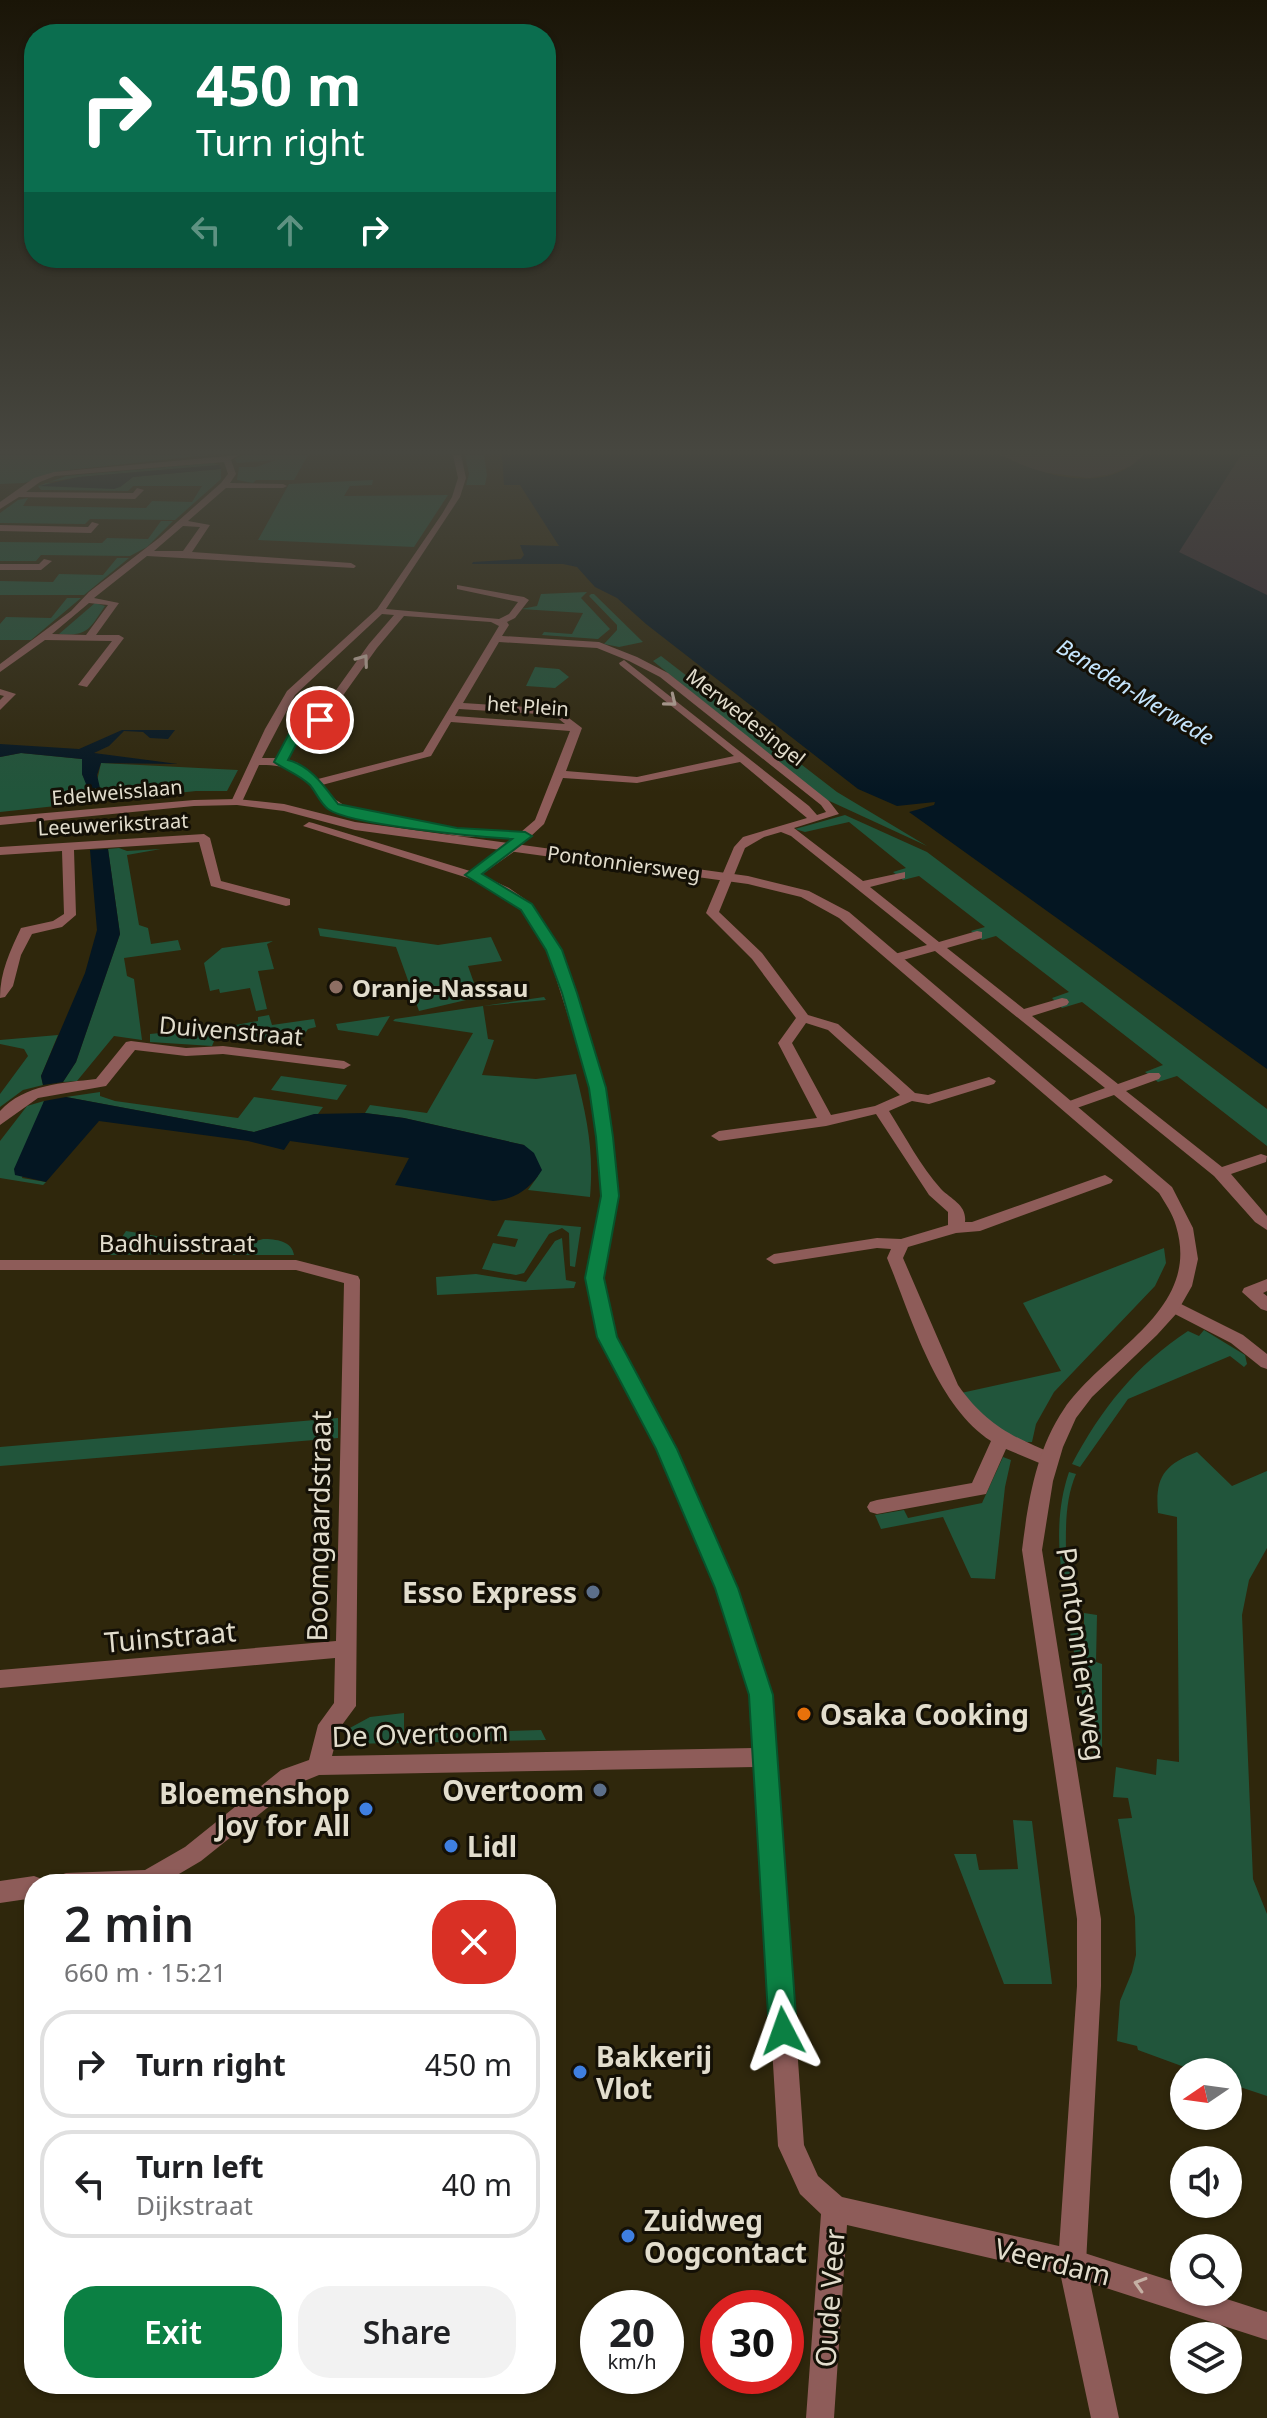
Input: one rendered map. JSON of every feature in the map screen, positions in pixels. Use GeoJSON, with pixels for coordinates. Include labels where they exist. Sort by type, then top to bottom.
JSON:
{"type":"FeatureCollection","features":[{"type":"Feature","properties":{"kind":"street"},"geometry":{"type":"LineString","coordinates":[[0,669],[125,568]]}},
{"type":"Feature","properties":{"kind":"street"},"geometry":{"type":"LineString","coordinates":[[237,802],[291,693],[380,611],[412,568]]}},
{"type":"Feature","properties":{"kind":"street"},"geometry":{"type":"LineString","coordinates":[[380,611],[502,621],[512,616],[524,600],[460,587]]}},
{"type":"Feature","properties":{"kind":"street"},"geometry":{"type":"LineString","coordinates":[[88,600],[114,603],[89,638]]}},
{"type":"Feature","properties":{"kind":"street"},"geometry":{"type":"LineString","coordinates":[[280,762],[296,733],[320,720],[373,646],[402,612]]}},
{"type":"Feature","properties":{"kind":"street"},"geometry":{"type":"LineString","coordinates":[[315,783],[427,754],[504,625],[502,621]]}},
{"type":"Feature","properties":{"kind":"street"},"geometry":{"type":"LineString","coordinates":[[43,637],[119,638],[83,685]]}},
{"type":"Feature","properties":{"kind":"street","name":"Merwedesingel"},"geometry":{"type":"LineString","coordinates":[[496,639],[599,645],[664,675],[825,803],[833,814],[747,840],[740,847],[712,913],[757,956],[803,1018]]}},
{"type":"Feature","properties":{"kind":"street","name":"Merwedesingel"},"geometry":{"type":"LineString","coordinates":[[613,650],[621,660],[813,818]]}},
{"type":"Feature","properties":{"kind":"street"},"geometry":{"type":"LineString","coordinates":[[0,692],[11,694],[0,707]]}},
{"type":"Feature","properties":{"kind":"street","name":"het Plein"},"geometry":{"type":"LineString","coordinates":[[457,706],[557,712],[577,728]]}},
{"type":"Feature","properties":{"kind":"street","name":"het Plein"},"geometry":{"type":"LineString","coordinates":[[449,719],[577,728]]}},
{"type":"Feature","properties":{"kind":"street"},"geometry":{"type":"LineString","coordinates":[[472,875],[511,848],[540,821],[577,728]]}},
{"type":"Feature","properties":{"kind":"street"},"geometry":{"type":"LineString","coordinates":[[559,774],[637,780],[742,758]]}},
{"type":"Feature","properties":{"kind":"street"},"geometry":{"type":"LineString","coordinates":[[255,762],[294,765],[315,783],[333,807],[347,812],[457,832],[525,836]]}},
{"type":"Feature","properties":{"kind":"street","name":"Edelweisslaan"},"geometry":{"type":"LineString","coordinates":[[0,821],[194,803],[237,802]]}},
{"type":"Feature","properties":{"kind":"street","name":"Pontonniersweg"},"geometry":{"type":"LineString","coordinates":[[237,802],[284,808],[355,826],[768,883],[805,894],[844,915],[1166,1190],[1185,1228],[1190,1261],[1175,1307],[1163,1322],[1096,1379],[1070,1415],[1049,1460],[1037,1501],[1032,1550],[1089,1919],[1090,1959],[1072,2263],[1105,2418]]}},
{"type":"Feature","properties":{"kind":"street"},"geometry":{"type":"LineString","coordinates":[[309,826],[472,875],[505,891],[527,907],[554,950],[598,1088],[610,1196],[595,1278],[607,1337],[666,1449],[727,1588],[761,1695],[764,1757]]}},
{"type":"Feature","properties":{"kind":"street"},"geometry":{"type":"LineString","coordinates":[[782,828],[795,833],[862,885],[1220,1173],[1240,1190],[1248,1208],[1267,1225]]}},
{"type":"Feature","properties":{"kind":"street","name":"Leeuwerikstraat"},"geometry":{"type":"LineString","coordinates":[[0,851],[204,838],[215,883],[286,902]]}},
{"type":"Feature","properties":{"kind":"street"},"geometry":{"type":"LineString","coordinates":[[0,994],[5,990],[16,951],[23,945],[26,931],[57,924],[70,915],[68,846]]}},
{"type":"Feature","properties":{"kind":"street"},"geometry":{"type":"LineString","coordinates":[[862,885],[901,875]]}},
{"type":"Feature","properties":{"kind":"street"},"geometry":{"type":"LineString","coordinates":[[896,958],[977,935]]}},
{"type":"Feature","properties":{"kind":"street"},"geometry":{"type":"LineString","coordinates":[[0,949],[16,951]]}},
{"type":"Feature","properties":{"kind":"street"},"geometry":{"type":"LineString","coordinates":[[1023,1014],[1062,1002]]}},
{"type":"Feature","properties":{"kind":"street"},"geometry":{"type":"LineString","coordinates":[[826,1121],[785,1043],[803,1018],[833,1027],[910,1096],[929,1100],[989,1081]]}},
{"type":"Feature","properties":{"kind":"street","name":"Duivenstraat"},"geometry":{"type":"LineString","coordinates":[[0,1120],[13,1103],[43,1092],[101,1083],[131,1045],[186,1052],[223,1050],[344,1065]]}},
{"type":"Feature","properties":{"kind":"street"},"geometry":{"type":"LineString","coordinates":[[1069,1106],[1154,1076]]}},
{"type":"Feature","properties":{"kind":"street"},"geometry":{"type":"LineString","coordinates":[[719,1136],[826,1121],[880,1109],[910,1096]]}},
{"type":"Feature","properties":{"kind":"street"},"geometry":{"type":"LineString","coordinates":[[880,1109],[935,1192],[956,1210],[958,1218],[955,1228]]}},
{"type":"Feature","properties":{"kind":"street"},"geometry":{"type":"LineString","coordinates":[[1220,1173],[1261,1159]]}},
{"type":"Feature","properties":{"kind":"street"},"geometry":{"type":"LineString","coordinates":[[774,1259],[877,1243],[901,1244],[955,1228],[974,1227],[1105,1180]]}},
{"type":"Feature","properties":{"kind":"street"},"geometry":{"type":"LineString","coordinates":[[901,1244],[895,1258],[950,1387],[986,1429],[1049,1460]]}},
{"type":"Feature","properties":{"kind":"street","name":"Badhuisstraat"},"geometry":{"type":"LineString","coordinates":[[0,1265],[296,1265],[352,1280]]}},
{"type":"Feature","properties":{"kind":"street","name":"Boomgaardstraat"},"geometry":{"type":"LineString","coordinates":[[318,1766],[329,1725],[345,1706],[352,1280]]}},
{"type":"Feature","properties":{"kind":"street"},"geometry":{"type":"LineString","coordinates":[[1267,1285],[1250,1292],[1267,1305]]}},
{"type":"Feature","properties":{"kind":"street"},"geometry":{"type":"LineString","coordinates":[[1175,1307],[1237,1339],[1267,1363]]}},
{"type":"Feature","properties":{"kind":"street"},"geometry":{"type":"LineString","coordinates":[[877,1507],[979,1489],[1001,1439]]}},
{"type":"Feature","properties":{"kind":"street","name":"Tuinstraat"},"geometry":{"type":"LineString","coordinates":[[0,1679],[346,1649]]}},
{"type":"Feature","properties":{"kind":"street","name":"De Overtoom"},"geometry":{"type":"LineString","coordinates":[[158,1874],[193,1854],[289,1777],[318,1766],[764,1757]]}},
{"type":"Feature","properties":{"kind":"street","name":"Oude Veer"},"geometry":{"type":"LineString","coordinates":[[764,1757],[791,2146],[809,2185],[835,2209],[820,2418]]}},
{"type":"Feature","properties":{"kind":"street"},"geometry":{"type":"LineString","coordinates":[[0,1892],[24,1888]]}},
{"type":"Feature","properties":{"kind":"street","name":"Veerdam"},"geometry":{"type":"LineString","coordinates":[[835,2209],[1072,2263],[1267,2326]]}},
{"type":"Feature","properties":{"kind":"shaded area"},"geometry":{"type":"Polygon","coordinates":[[[1200,568],[1267,568],[1267,600],[1200,568]]]}},
{"type":"Feature","properties":{"kind":"green space"},"geometry":{"type":"Polygon","coordinates":[[[109,568],[117,568],[84,595],[0,595],[0,581],[53,582],[59,574],[103,575],[109,568]]]}},
{"type":"Feature","properties":{"kind":"green space"},"geometry":{"type":"Polygon","coordinates":[[[587,592],[581,598],[610,629],[598,639],[542,635],[544,632],[572,634],[583,613],[521,609],[537,606],[541,594],[587,592]]]}},
{"type":"Feature","properties":{"kind":"green space"},"geometry":{"type":"Polygon","coordinates":[[[591,594],[643,642],[619,647],[604,644],[617,630],[617,625],[589,596],[591,594]]]}},
{"type":"Feature","properties":{"kind":"green space"},"geometry":{"type":"Polygon","coordinates":[[[67,598],[81,598],[31,640],[0,640],[0,624],[6,617],[51,618],[67,598]]]}},
{"type":"Feature","properties":{"kind":"green space"},"geometry":{"type":"Polygon","coordinates":[[[95,603],[105,606],[87,629],[76,634],[59,634],[95,603]]]}},
{"type":"Feature","properties":{"kind":"green space"},"geometry":{"type":"Polygon","coordinates":[[[661,656],[837,792],[927,846],[823,798],[653,661],[661,656]]]}},
{"type":"Feature","properties":{"kind":"green space"},"geometry":{"type":"Polygon","coordinates":[[[535,667],[559,669],[569,677],[555,688],[526,686],[535,667]]]}},
{"type":"Feature","properties":{"kind":"green space"},"geometry":{"type":"Polygon","coordinates":[[[21,753],[82,759],[82,774],[90,790],[95,790],[101,763],[238,770],[227,791],[196,791],[0,812],[0,757],[21,753]]]}},
{"type":"Feature","properties":{"kind":"green space"},"geometry":{"type":"Polygon","coordinates":[[[845,815],[927,852],[1267,1109],[1267,1146],[1177,1076],[1158,1082],[1145,1072],[1163,1065],[1082,1002],[1062,1008],[1052,998],[1069,992],[996,936],[982,940],[971,931],[985,927],[919,876],[903,880],[893,872],[906,868],[849,822],[805,832],[795,829],[845,815]]]}},
{"type":"Feature","properties":{"kind":"green space"},"geometry":{"type":"Polygon","coordinates":[[[108,849],[127,851],[161,849],[127,855],[139,925],[148,928],[151,944],[178,940],[181,950],[124,958],[127,976],[134,979],[142,1040],[114,1036],[77,1081],[63,1082],[76,1062],[120,934],[108,849]]]}},
{"type":"Feature","properties":{"kind":"green space"},"geometry":{"type":"Polygon","coordinates":[[[318,928],[438,945],[491,937],[502,961],[468,966],[479,997],[419,1011],[396,947],[320,936],[318,928]]]}},
{"type":"Feature","properties":{"kind":"green space"},"geometry":{"type":"Polygon","coordinates":[[[273,941],[267,944],[274,969],[258,971],[267,1009],[256,1011],[250,988],[220,993],[219,989],[210,991],[204,963],[222,948],[273,941]]]}},
{"type":"Feature","properties":{"kind":"green space"},"geometry":{"type":"Polygon","coordinates":[[[544,997],[546,1000],[483,1006],[544,997]]]}},
{"type":"Feature","properties":{"kind":"green space"},"geometry":{"type":"Polygon","coordinates":[[[483,1006],[488,1039],[494,1040],[482,1075],[536,1079],[576,1074],[589,1135],[590,1197],[528,1190],[538,1176],[524,1145],[404,1118],[365,1113],[370,1105],[427,1113],[473,1033],[393,1021],[395,1019],[483,1006]]]}},
{"type":"Feature","properties":{"kind":"green space"},"geometry":{"type":"Polygon","coordinates":[[[269,1015],[272,1025],[314,1019],[316,1027],[308,1029],[298,1044],[229,1034],[230,1026],[258,1021],[258,1017],[269,1015]]]}},
{"type":"Feature","properties":{"kind":"green space"},"geometry":{"type":"Polygon","coordinates":[[[390,1016],[378,1036],[338,1030],[336,1024],[390,1016]]]}},
{"type":"Feature","properties":{"kind":"green space"},"geometry":{"type":"Polygon","coordinates":[[[220,1027],[212,1046],[150,1042],[150,1034],[220,1027]]]}},
{"type":"Feature","properties":{"kind":"green space"},"geometry":{"type":"Polygon","coordinates":[[[58,1035],[41,1076],[43,1085],[23,1090],[0,1107],[0,1094],[28,1056],[24,1049],[0,1044],[0,1040],[58,1035]]]}},
{"type":"Feature","properties":{"kind":"green space"},"geometry":{"type":"Polygon","coordinates":[[[281,1076],[347,1085],[337,1100],[271,1090],[281,1076]]]}},
{"type":"Feature","properties":{"kind":"green space"},"geometry":{"type":"Polygon","coordinates":[[[100,1092],[100,1096],[115,1101],[238,1118],[254,1097],[323,1107],[318,1114],[254,1132],[66,1097],[100,1092]]]}},
{"type":"Feature","properties":{"kind":"green space"},"geometry":{"type":"Polygon","coordinates":[[[44,1101],[22,1178],[46,1182],[43,1185],[0,1178],[0,1141],[27,1106],[44,1101]]]}},
{"type":"Feature","properties":{"kind":"green space"},"geometry":{"type":"Polygon","coordinates":[[[505,1220],[581,1227],[575,1267],[570,1266],[569,1233],[562,1228],[549,1234],[524,1273],[516,1275],[482,1269],[493,1243],[515,1247],[518,1239],[497,1236],[505,1220]]]}},
{"type":"Feature","properties":{"kind":"green space"},"geometry":{"type":"Polygon","coordinates":[[[126,1231],[211,1245],[209,1254],[202,1254],[202,1249],[185,1249],[184,1254],[110,1255],[126,1231]]]}},
{"type":"Feature","properties":{"kind":"green space"},"geometry":{"type":"Polygon","coordinates":[[[562,1238],[566,1280],[576,1282],[574,1288],[437,1295],[436,1277],[476,1274],[526,1282],[555,1241],[562,1238]]]}},
{"type":"Feature","properties":{"kind":"green space"},"geometry":{"type":"Polygon","coordinates":[[[263,1239],[287,1244],[294,1255],[232,1255],[240,1246],[263,1239]]]}},
{"type":"Feature","properties":{"kind":"green space"},"geometry":{"type":"Polygon","coordinates":[[[1164,1248],[1166,1263],[1155,1286],[1054,1392],[1036,1424],[1032,1442],[1022,1441],[1002,1431],[961,1393],[1061,1371],[1023,1303],[1164,1248]]]}},
{"type":"Feature","properties":{"kind":"green space"},"geometry":{"type":"Polygon","coordinates":[[[1204,1330],[1245,1355],[1247,1364],[1244,1367],[1230,1356],[1128,1399],[1080,1467],[1072,1464],[1095,1425],[1136,1374],[1188,1331],[1199,1336],[1204,1330]]]}},
{"type":"Feature","properties":{"kind":"green space"},"geometry":{"type":"Polygon","coordinates":[[[338,1418],[338,1438],[0,1466],[0,1447],[338,1418]]]}},
{"type":"Feature","properties":{"kind":"green space"},"geometry":{"type":"Polygon","coordinates":[[[1197,1452],[1232,1486],[1267,1471],[1267,1548],[1249,1580],[1242,1615],[1253,1879],[1267,1914],[1267,2096],[1242,2088],[1242,2058],[1170,2058],[1170,2062],[1138,2050],[1137,2046],[1117,2041],[1120,2001],[1136,1955],[1135,1917],[1118,1819],[1132,1818],[1128,1798],[1113,1797],[1116,1767],[1156,1775],[1157,1759],[1179,1762],[1177,1517],[1158,1513],[1157,1501],[1164,1474],[1185,1457],[1197,1452]]]}},
{"type":"Feature","properties":{"kind":"green space"},"geometry":{"type":"Polygon","coordinates":[[[1003,1457],[1011,1460],[995,1579],[971,1578],[943,1517],[881,1529],[875,1515],[904,1510],[908,1518],[982,1503],[1003,1457]]]}},
{"type":"Feature","properties":{"kind":"green space"},"geometry":{"type":"Polygon","coordinates":[[[1069,1472],[1076,1474],[1069,1495],[1066,1529],[1066,1562],[1072,1564],[1073,1579],[1063,1582],[1059,1527],[1069,1472]]]}},
{"type":"Feature","properties":{"kind":"green space"},"geometry":{"type":"Polygon","coordinates":[[[1084,1613],[1097,1615],[1096,1662],[1102,1664],[1102,1757],[1094,1755],[1070,1632],[1084,1632],[1084,1613]]]}},
{"type":"Feature","properties":{"kind":"green space"},"geometry":{"type":"Polygon","coordinates":[[[404,1713],[404,1734],[541,1730],[546,1740],[347,1744],[348,1729],[370,1717],[404,1713]]]}},
{"type":"Feature","properties":{"kind":"green space"},"geometry":{"type":"Polygon","coordinates":[[[1013,1820],[1032,1821],[1052,1984],[1004,1984],[954,1854],[976,1854],[979,1870],[1018,1869],[1013,1820]]]}},
{"type":"Feature","properties":{"kind":"water","name":"Beneden-Merwede"},"geometry":{"type":"Polygon","coordinates":[[[578,568],[1211,568],[1267,595],[1267,1069],[909,812],[934,805],[935,802],[897,806],[858,789],[617,598],[595,587],[578,568]]]}},
{"type":"Feature","properties":{"kind":"water"},"geometry":{"type":"Polygon","coordinates":[[[122,730],[175,730],[168,739],[150,738],[143,732],[124,731],[109,746],[94,753],[178,764],[101,763],[97,775],[100,788],[88,789],[82,774],[82,759],[21,753],[0,757],[0,744],[79,749],[122,730]]]}},
{"type":"Feature","properties":{"kind":"water"},"geometry":{"type":"Polygon","coordinates":[[[108,849],[120,934],[76,1062],[63,1082],[43,1085],[41,1076],[85,973],[97,930],[90,850],[108,849]]]}},
{"type":"Feature","properties":{"kind":"water"},"geometry":{"type":"Polygon","coordinates":[[[66,1097],[254,1132],[314,1114],[365,1113],[404,1118],[524,1145],[534,1153],[542,1170],[522,1192],[493,1201],[395,1185],[409,1158],[290,1141],[284,1150],[248,1141],[99,1121],[46,1182],[15,1175],[14,1169],[44,1101],[66,1097]]]}},
{"type":"Feature","properties":{"kind":"place","name":"Oranje-Nassau"},"geometry":{"type":"Point","coordinates":[336,987]}},
{"type":"Feature","properties":{"kind":"place","name":"Esso Express"},"geometry":{"type":"Point","coordinates":[593,1592]}},
{"type":"Feature","properties":{"kind":"place","name":"Osaka Cooking"},"geometry":{"type":"Point","coordinates":[804,1714]}},
{"type":"Feature","properties":{"kind":"place","name":"Overtoom"},"geometry":{"type":"Point","coordinates":[600,1790]}},
{"type":"Feature","properties":{"kind":"place","name":"Bloemenshop Joy for All"},"geometry":{"type":"Point","coordinates":[366,1809]}},
{"type":"Feature","properties":{"kind":"place","name":"Lidl"},"geometry":{"type":"Point","coordinates":[451,1846]}},
{"type":"Feature","properties":{"kind":"place","name":"Bakkerij Vlot"},"geometry":{"type":"Point","coordinates":[580,2072]}},
{"type":"Feature","properties":{"kind":"place","name":"Zuidweg Oogcontact"},"geometry":{"type":"Point","coordinates":[628,2236]}},
{"type":"Feature","properties":{"kind":"route"},"geometry":{"type":"LineString","coordinates":[[320,720],[296,733],[280,762],[294,765],[315,783],[333,807],[457,832],[525,836],[472,875],[505,891],[527,907],[554,950],[598,1088],[610,1196],[595,1278],[607,1337],[666,1449],[727,1588],[761,1695],[783,2031]]}}]}
